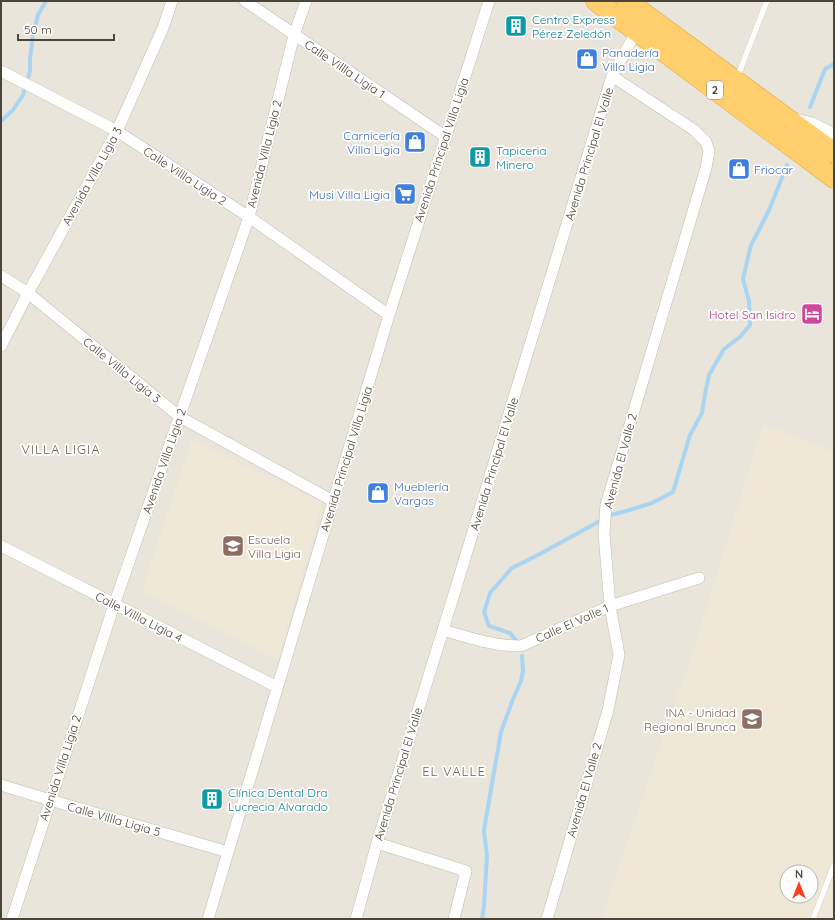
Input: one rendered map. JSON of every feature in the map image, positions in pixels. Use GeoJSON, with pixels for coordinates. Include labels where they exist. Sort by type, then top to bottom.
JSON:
{"type":"FeatureCollection","features":[{"type":"Feature","properties":{"kind":"highway","name":"2"},"geometry":{"type":"LineString","coordinates":[[596,1],[641,23],[736,82],[834,153]]}},
{"type":"Feature","properties":{"kind":"highway","name":"2"},"geometry":{"type":"LineString","coordinates":[[627,1],[641,23],[834,178]]}},
{"type":"Feature","properties":{"kind":"street","name":"Avenida Villa Ligia 3"},"geometry":{"type":"LineString","coordinates":[[1,346],[28,293],[117,131],[163,28],[172,1]]}},
{"type":"Feature","properties":{"kind":"street","name":"Calle Villla Ligia 1"},"geometry":{"type":"LineString","coordinates":[[245,1],[446,137]]}},
{"type":"Feature","properties":{"kind":"street","name":"Avenida Villa Ligia 2"},"geometry":{"type":"LineString","coordinates":[[12,919],[114,605],[249,217],[294,34],[306,1]]}},
{"type":"Feature","properties":{"kind":"street","name":"Avenida Principal Villa Ligia"},"geometry":{"type":"LineString","coordinates":[[208,919],[389,315],[489,1]]}},
{"type":"Feature","properties":{"kind":"street","name":"Avenida Principal El Valle"},"geometry":{"type":"LineString","coordinates":[[356,919],[377,843],[612,76],[641,23]]}},
{"type":"Feature","properties":{"kind":"street","name":"Calle Villla Ligia 2"},"geometry":{"type":"LineString","coordinates":[[1,71],[117,131],[249,217],[389,315]]}},
{"type":"Feature","properties":{"kind":"street","name":"Avenida El Valle 2"},"geometry":{"type":"LineString","coordinates":[[546,919],[608,710],[619,654],[610,606],[604,534],[606,505],[704,175],[708,151],[706,142],[694,130],[612,76]]}},
{"type":"Feature","properties":{"kind":"street"},"geometry":{"type":"LineString","coordinates":[[784,116],[812,123],[834,134]]}},
{"type":"Feature","properties":{"kind":"street","name":"Calle Villla Ligia 3"},"geometry":{"type":"LineString","coordinates":[[1,276],[28,293],[180,417],[333,501]]}},
{"type":"Feature","properties":{"kind":"street","name":"Calle Villla Ligia 4"},"geometry":{"type":"LineString","coordinates":[[1,546],[277,687]]}},
{"type":"Feature","properties":{"kind":"street","name":"Calle El Valle 1"},"geometry":{"type":"LineString","coordinates":[[443,630],[481,641],[509,646],[521,646],[610,606],[699,578]]}},
{"type":"Feature","properties":{"kind":"street","name":"Calle Villla Ligia 5"},"geometry":{"type":"LineString","coordinates":[[1,785],[228,852]]}},
{"type":"Feature","properties":{"kind":"street"},"geometry":{"type":"LineString","coordinates":[[377,843],[466,871],[454,919]]}},
{"type":"Feature","properties":{"kind":"lane"},"geometry":{"type":"LineString","coordinates":[[736,82],[767,1]]}},
{"type":"Feature","properties":{"kind":"lane"},"geometry":{"type":"LineString","coordinates":[[813,919],[834,865]]}},
{"type":"Feature","properties":{"kind":"shaded area"},"geometry":{"type":"Polygon","coordinates":[[[1,1],[834,1],[834,919],[1,919],[1,1]]]}},
{"type":"Feature","properties":{"kind":"shaded area"},"geometry":{"type":"Polygon","coordinates":[[[584,11],[616,36],[604,51],[572,27],[584,11]]]}},
{"type":"Feature","properties":{"kind":"shaded area","name":"INA - Unidad Regional Brunca"},"geometry":{"type":"Polygon","coordinates":[[[763,424],[834,452],[834,919],[601,919],[694,648],[763,424]]]}},
{"type":"Feature","properties":{"kind":"shaded area","name":"Escuela Villa Ligia"},"geometry":{"type":"Polygon","coordinates":[[[192,440],[322,503],[278,660],[142,590],[192,440]]]}},
{"type":"Feature","properties":{"kind":"waterway"},"geometry":{"type":"LineString","coordinates":[[1,121],[13,110],[23,95],[30,71],[33,35],[38,15],[46,1]]}},
{"type":"Feature","properties":{"kind":"waterway"},"geometry":{"type":"LineString","coordinates":[[810,107],[825,69],[834,64]]}},
{"type":"Feature","properties":{"kind":"waterway"},"geometry":{"type":"LineString","coordinates":[[519,644],[510,633],[489,626],[484,612],[490,593],[512,568],[611,515],[652,503],[673,492],[690,435],[702,413],[709,375],[724,349],[740,337],[750,325],[749,301],[743,279],[751,245],[770,208],[787,165]]}},
{"type":"Feature","properties":{"kind":"waterway"},"geometry":{"type":"LineString","coordinates":[[482,919],[487,856],[484,830],[501,732],[521,681],[523,671],[522,656]]}},
{"type":"Feature","properties":{"kind":"place","name":"Centro Express Pérez Zeledón"},"geometry":{"type":"Point","coordinates":[516,26]}},
{"type":"Feature","properties":{"kind":"place","name":"Panadería Villa Ligia"},"geometry":{"type":"Point","coordinates":[587,59]}},
{"type":"Feature","properties":{"kind":"place","name":"Carnicería Villa Ligia"},"geometry":{"type":"Point","coordinates":[415,142]}},
{"type":"Feature","properties":{"kind":"place","name":"Tapiceria Minero"},"geometry":{"type":"Point","coordinates":[480,157]}},
{"type":"Feature","properties":{"kind":"place","name":"Friocar"},"geometry":{"type":"Point","coordinates":[739,169]}},
{"type":"Feature","properties":{"kind":"place","name":"Musi Villa Ligia"},"geometry":{"type":"Point","coordinates":[405,194]}},
{"type":"Feature","properties":{"kind":"place","name":"Hotel San Isidro"},"geometry":{"type":"Point","coordinates":[812,314]}},
{"type":"Feature","properties":{"kind":"place","name":"Mueblería Vargas"},"geometry":{"type":"Point","coordinates":[378,493]}},
{"type":"Feature","properties":{"kind":"place","name":"Escuela Villa Ligia"},"geometry":{"type":"Point","coordinates":[233,546]}},
{"type":"Feature","properties":{"kind":"place","name":"INA - Unidad Regional Brunca"},"geometry":{"type":"Point","coordinates":[752,719]}},
{"type":"Feature","properties":{"kind":"place","name":"Clínica Dental Dra Lucrecia Alvarado"},"geometry":{"type":"Point","coordinates":[212,799]}},
{"type":"Feature","properties":{"kind":"district","name":"VILLA LIGIA"},"geometry":{"type":"Point","coordinates":[61,449]}},
{"type":"Feature","properties":{"kind":"district","name":"EL VALLE"},"geometry":{"type":"Point","coordinates":[454,771]}}]}
